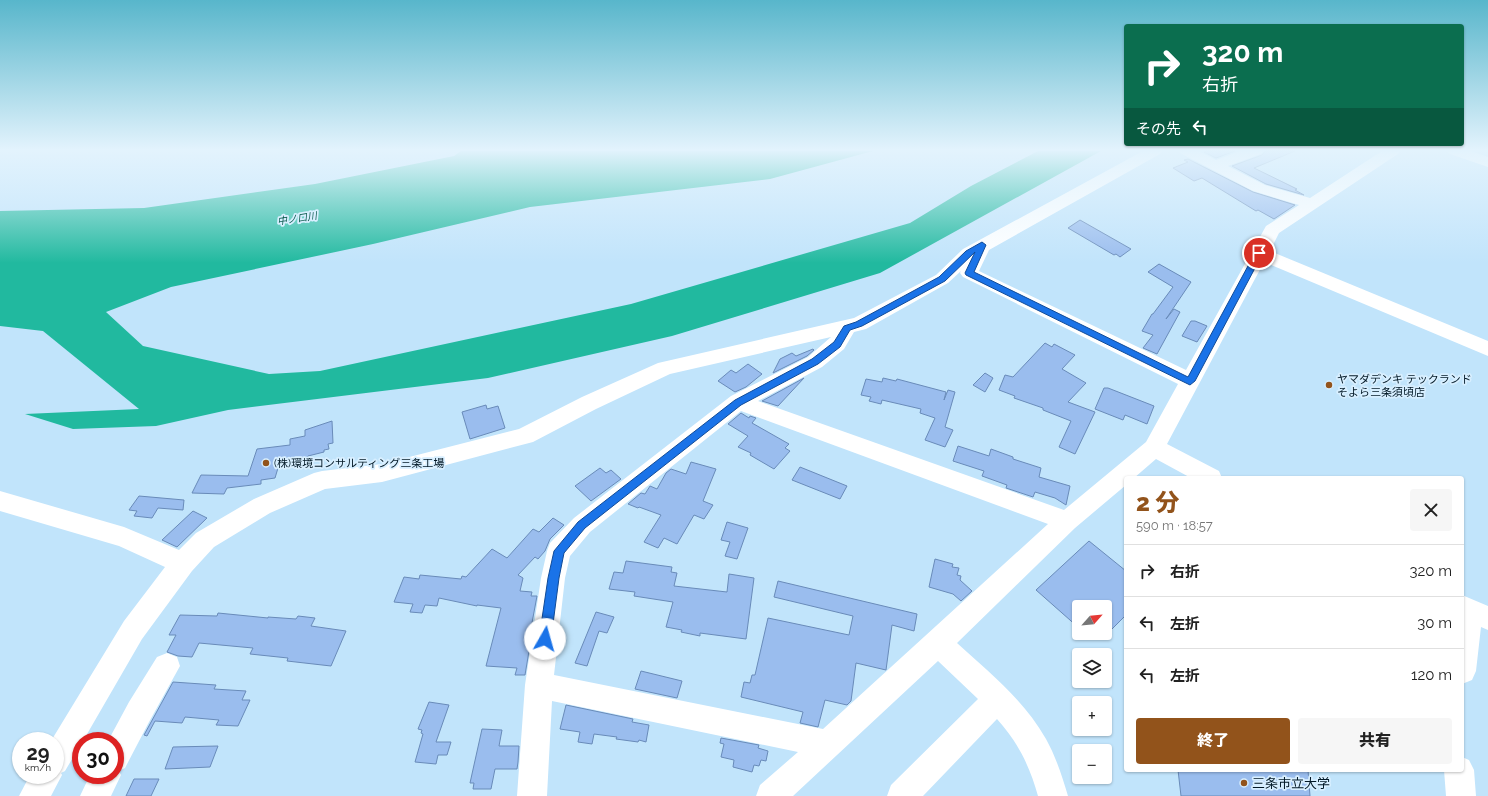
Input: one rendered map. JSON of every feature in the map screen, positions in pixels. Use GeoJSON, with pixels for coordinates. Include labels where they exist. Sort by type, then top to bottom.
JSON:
{"type":"FeatureCollection","features":[{"type":"Feature","properties":{"kind":"street"},"geometry":{"type":"LineString","coordinates":[[64,746],[133,630],[183,563],[205,540],[262,506],[322,480],[382,472],[525,436],[589,403],[665,368],[847,328],[859,324],[942,279],[969,253],[982,245],[1087,188]]}},
{"type":"Feature","properties":{"kind":"street"},"geometry":{"type":"LineString","coordinates":[[1260,188],[1313,204]]}},
{"type":"Feature","properties":{"kind":"street"},"geometry":{"type":"LineString","coordinates":[[771,796],[938,643],[1067,521],[1154,448],[1272,230],[1337,188]]}},
{"type":"Feature","properties":{"kind":"street"},"geometry":{"type":"LineString","coordinates":[[982,245],[969,273],[1190,381]]}},
{"type":"Feature","properties":{"kind":"street"},"geometry":{"type":"LineString","coordinates":[[1259,253],[1488,349]]}},
{"type":"Feature","properties":{"kind":"street"},"geometry":{"type":"LineString","coordinates":[[532,796],[539,685],[553,578],[559,551],[582,525],[738,402],[815,362],[837,344],[847,328]]}},
{"type":"Feature","properties":{"kind":"street"},"geometry":{"type":"LineString","coordinates":[[738,402],[1067,521]]}},
{"type":"Feature","properties":{"kind":"street"},"geometry":{"type":"LineString","coordinates":[[1154,448],[1207,476]]}},
{"type":"Feature","properties":{"kind":"street"},"geometry":{"type":"LineString","coordinates":[[0,501],[124,537],[183,563]]}},
{"type":"Feature","properties":{"kind":"street"},"geometry":{"type":"LineString","coordinates":[[1464,660],[1473,612]]}},
{"type":"Feature","properties":{"kind":"street"},"geometry":{"type":"LineString","coordinates":[[938,643],[1015,717],[1030,737],[1050,780],[1053,796]]}},
{"type":"Feature","properties":{"kind":"street"},"geometry":{"type":"LineString","coordinates":[[124,741],[139,712],[168,666]]}},
{"type":"Feature","properties":{"kind":"street"},"geometry":{"type":"LineString","coordinates":[[539,685],[828,744]]}},
{"type":"Feature","properties":{"kind":"street"},"geometry":{"type":"LineString","coordinates":[[902,796],[998,699]]}},
{"type":"Feature","properties":{"kind":"street"},"geometry":{"type":"LineString","coordinates":[[1459,772],[1461,796]]}},
{"type":"Feature","properties":{"kind":"street"},"geometry":{"type":"LineString","coordinates":[[34,796],[41,784]]}},
{"type":"Feature","properties":{"kind":"street"},"geometry":{"type":"LineString","coordinates":[[95,796],[101,784]]}},
{"type":"Feature","properties":{"kind":"water","name":"中ノ口川"},"geometry":{"type":"Polygon","coordinates":[[[285,188],[692,188],[530,207],[373,244],[171,287],[106,312],[143,346],[269,374],[320,371],[631,304],[910,223],[967,188],[1034,188],[880,273],[672,336],[488,378],[228,410],[156,426],[73,429],[25,414],[139,409],[43,331],[0,326],[0,211],[144,208],[285,188]]]}},
{"type":"Feature","properties":{"kind":"building"},"geometry":{"type":"Polygon","coordinates":[[[1219,188],[1245,188],[1253,192],[1295,205],[1274,219],[1258,210],[1256,211],[1219,188]]]}},
{"type":"Feature","properties":{"kind":"building"},"geometry":{"type":"Polygon","coordinates":[[[1280,188],[1295,188],[1297,189],[1295,190],[1304,195],[1280,188]]]}},
{"type":"Feature","properties":{"kind":"building"},"geometry":{"type":"Polygon","coordinates":[[[1080,220],[1131,249],[1120,257],[1116,254],[1114,255],[1068,228],[1080,220]]]}},
{"type":"Feature","properties":{"kind":"building"},"geometry":{"type":"Polygon","coordinates":[[[1159,264],[1191,282],[1166,319],[1174,309],[1180,312],[1157,354],[1143,348],[1153,335],[1142,331],[1152,314],[1173,287],[1148,272],[1159,264]]]}},
{"type":"Feature","properties":{"kind":"building"},"geometry":{"type":"Polygon","coordinates":[[[1191,321],[1207,326],[1197,342],[1182,336],[1191,321]]]}},
{"type":"Feature","properties":{"kind":"building"},"geometry":{"type":"Polygon","coordinates":[[[1045,343],[1052,347],[1054,344],[1075,355],[1062,369],[1086,383],[1068,402],[1095,412],[1075,454],[1059,447],[1071,421],[1043,410],[1043,408],[1014,398],[1015,396],[999,390],[1005,375],[1013,377],[1045,343]]]}},
{"type":"Feature","properties":{"kind":"building"},"geometry":{"type":"Polygon","coordinates":[[[813,349],[814,350],[807,356],[773,373],[780,359],[792,353],[796,356],[813,349]]]}},
{"type":"Feature","properties":{"kind":"building"},"geometry":{"type":"Polygon","coordinates":[[[748,364],[762,374],[746,387],[735,392],[718,381],[731,370],[736,373],[748,364]]]}},
{"type":"Feature","properties":{"kind":"building"},"geometry":{"type":"Polygon","coordinates":[[[985,373],[993,378],[985,392],[973,385],[985,373]]]}},
{"type":"Feature","properties":{"kind":"building"},"geometry":{"type":"Polygon","coordinates":[[[804,378],[778,406],[762,401],[804,378]]]}},
{"type":"Feature","properties":{"kind":"building"},"geometry":{"type":"Polygon","coordinates":[[[883,378],[896,381],[897,379],[946,392],[944,400],[948,390],[955,392],[945,427],[953,430],[945,447],[925,440],[935,418],[920,413],[921,409],[882,400],[881,404],[869,401],[871,397],[861,395],[866,379],[882,382],[883,378]]]}},
{"type":"Feature","properties":{"kind":"building"},"geometry":{"type":"Polygon","coordinates":[[[1104,388],[1108,388],[1154,406],[1147,424],[1125,415],[1123,420],[1095,409],[1104,388]]]}},
{"type":"Feature","properties":{"kind":"building"},"geometry":{"type":"Polygon","coordinates":[[[486,405],[487,409],[498,406],[505,428],[470,439],[462,412],[486,405]]]}},
{"type":"Feature","properties":{"kind":"building"},"geometry":{"type":"Polygon","coordinates":[[[741,413],[749,418],[750,416],[756,418],[752,423],[789,444],[785,448],[790,451],[774,469],[750,455],[751,453],[738,447],[748,436],[728,424],[741,413]]]}},
{"type":"Feature","properties":{"kind":"building"},"geometry":{"type":"Polygon","coordinates":[[[332,421],[333,443],[328,444],[329,449],[324,450],[324,452],[308,456],[308,460],[278,468],[275,478],[261,480],[261,484],[227,488],[224,494],[192,493],[201,475],[248,476],[257,449],[290,445],[290,439],[305,436],[305,430],[332,421]]]}},
{"type":"Feature","properties":{"kind":"building"},"geometry":{"type":"Polygon","coordinates":[[[958,446],[989,456],[991,449],[1013,457],[1013,459],[1041,468],[1039,477],[1070,486],[1066,505],[1055,498],[1035,492],[1033,497],[1006,488],[1007,485],[982,476],[984,471],[953,461],[958,446]]]}},
{"type":"Feature","properties":{"kind":"building"},"geometry":{"type":"Polygon","coordinates":[[[691,462],[716,469],[703,501],[713,505],[704,519],[694,515],[677,544],[664,538],[658,548],[644,542],[661,515],[628,504],[641,493],[645,494],[650,486],[657,489],[666,473],[671,469],[686,474],[691,462]]]}},
{"type":"Feature","properties":{"kind":"building"},"geometry":{"type":"Polygon","coordinates":[[[800,467],[847,486],[840,499],[792,480],[800,467]]]}},
{"type":"Feature","properties":{"kind":"building"},"geometry":{"type":"Polygon","coordinates":[[[600,468],[606,473],[611,470],[621,479],[591,501],[575,486],[600,468]]]}},
{"type":"Feature","properties":{"kind":"building"},"geometry":{"type":"Polygon","coordinates":[[[139,496],[184,500],[183,510],[158,508],[152,518],[134,516],[137,511],[129,510],[139,496]]]}},
{"type":"Feature","properties":{"kind":"building"},"geometry":{"type":"Polygon","coordinates":[[[193,511],[207,518],[177,547],[162,540],[193,511]]]}},
{"type":"Feature","properties":{"kind":"building"},"geometry":{"type":"Polygon","coordinates":[[[553,518],[564,525],[550,539],[545,551],[538,559],[535,557],[518,575],[523,578],[520,591],[532,592],[531,596],[537,596],[528,644],[530,645],[525,675],[515,675],[517,668],[486,666],[501,608],[477,606],[439,598],[437,606],[425,605],[422,613],[410,612],[413,604],[394,602],[404,577],[419,579],[420,575],[461,579],[462,576],[466,577],[492,549],[507,558],[533,529],[539,532],[553,518]]]}},
{"type":"Feature","properties":{"kind":"building"},"geometry":{"type":"Polygon","coordinates":[[[727,522],[748,528],[737,559],[725,556],[730,542],[721,540],[727,522]]]}},
{"type":"Feature","properties":{"kind":"building"},"geometry":{"type":"Polygon","coordinates":[[[1089,541],[1124,569],[1124,617],[1112,629],[1112,600],[1072,600],[1072,622],[1036,590],[1089,541]]]}},
{"type":"Feature","properties":{"kind":"building"},"geometry":{"type":"Polygon","coordinates":[[[935,559],[953,564],[952,567],[959,568],[957,575],[961,576],[960,580],[972,591],[961,601],[953,594],[929,587],[935,559]]]}},
{"type":"Feature","properties":{"kind":"building"},"geometry":{"type":"Polygon","coordinates":[[[626,561],[672,567],[671,572],[677,573],[674,586],[727,592],[729,574],[754,578],[746,639],[700,633],[700,636],[666,627],[673,602],[634,596],[635,592],[609,589],[614,572],[623,573],[626,561]]]}},
{"type":"Feature","properties":{"kind":"building"},"geometry":{"type":"Polygon","coordinates":[[[778,581],[917,614],[914,631],[892,625],[886,670],[856,663],[851,701],[847,705],[825,700],[818,727],[800,723],[803,712],[741,697],[744,682],[750,683],[752,675],[755,675],[768,618],[849,635],[853,616],[774,597],[778,581]]]}},
{"type":"Feature","properties":{"kind":"building"},"geometry":{"type":"Polygon","coordinates":[[[596,612],[614,617],[607,633],[599,631],[587,666],[575,663],[596,612]]]}},
{"type":"Feature","properties":{"kind":"building"},"geometry":{"type":"Polygon","coordinates":[[[218,613],[268,618],[296,619],[298,616],[315,618],[311,626],[346,631],[331,666],[287,661],[288,658],[250,654],[253,648],[199,643],[192,657],[178,656],[167,652],[176,635],[169,635],[180,615],[217,616],[218,613]]]}},
{"type":"Feature","properties":{"kind":"building"},"geometry":{"type":"Polygon","coordinates":[[[641,671],[682,681],[677,698],[635,689],[641,671]]]}},
{"type":"Feature","properties":{"kind":"building"},"geometry":{"type":"Polygon","coordinates":[[[173,682],[216,685],[214,689],[246,691],[242,700],[250,700],[238,726],[216,725],[219,720],[185,717],[182,723],[155,721],[147,736],[144,735],[173,682]]]}},
{"type":"Feature","properties":{"kind":"building"},"geometry":{"type":"Polygon","coordinates":[[[429,702],[449,705],[436,742],[451,742],[447,755],[438,755],[436,764],[415,762],[423,734],[421,733],[422,730],[418,729],[429,702]]]}},
{"type":"Feature","properties":{"kind":"building"},"geometry":{"type":"Polygon","coordinates":[[[566,705],[633,719],[632,722],[649,725],[646,742],[639,740],[638,742],[616,739],[617,737],[594,734],[592,744],[578,742],[580,732],[560,729],[566,705]]]}},
{"type":"Feature","properties":{"kind":"building"},"geometry":{"type":"Polygon","coordinates":[[[482,729],[502,730],[499,746],[519,746],[517,769],[495,769],[491,789],[473,789],[474,783],[470,783],[482,729]]]}},
{"type":"Feature","properties":{"kind":"building"},"geometry":{"type":"Polygon","coordinates":[[[721,738],[759,745],[758,748],[768,751],[766,761],[761,760],[759,766],[754,765],[752,772],[733,767],[734,760],[721,757],[724,744],[720,743],[721,738]]]}},
{"type":"Feature","properties":{"kind":"building"},"geometry":{"type":"Polygon","coordinates":[[[218,746],[210,767],[165,769],[173,747],[218,746]]]}},
{"type":"Feature","properties":{"kind":"building","name":"三条市立大学"},"geometry":{"type":"Polygon","coordinates":[[[1178,772],[1308,772],[1310,796],[1181,796],[1178,772]]]}},
{"type":"Feature","properties":{"kind":"building"},"geometry":{"type":"Polygon","coordinates":[[[134,779],[159,779],[151,796],[126,796],[134,779]]]}},
{"type":"Feature","properties":{"kind":"place","name":"ヤマダデンキ テックランド そよら三条須頃店"},"geometry":{"type":"Point","coordinates":[1329,385]}},
{"type":"Feature","properties":{"kind":"place","name":"(株)環境コンサルティング三条工場"},"geometry":{"type":"Point","coordinates":[266,463]}},
{"type":"Feature","properties":{"kind":"place","name":"三条市立大学"},"geometry":{"type":"Point","coordinates":[1244,783]}},
{"type":"Feature","properties":{"kind":"route"},"geometry":{"type":"LineString","coordinates":[[545,639],[553,578],[559,551],[582,525],[738,402],[815,362],[837,344],[847,328],[859,324],[942,279],[969,253],[982,245],[969,273],[1190,381],[1259,253]]}}]}
